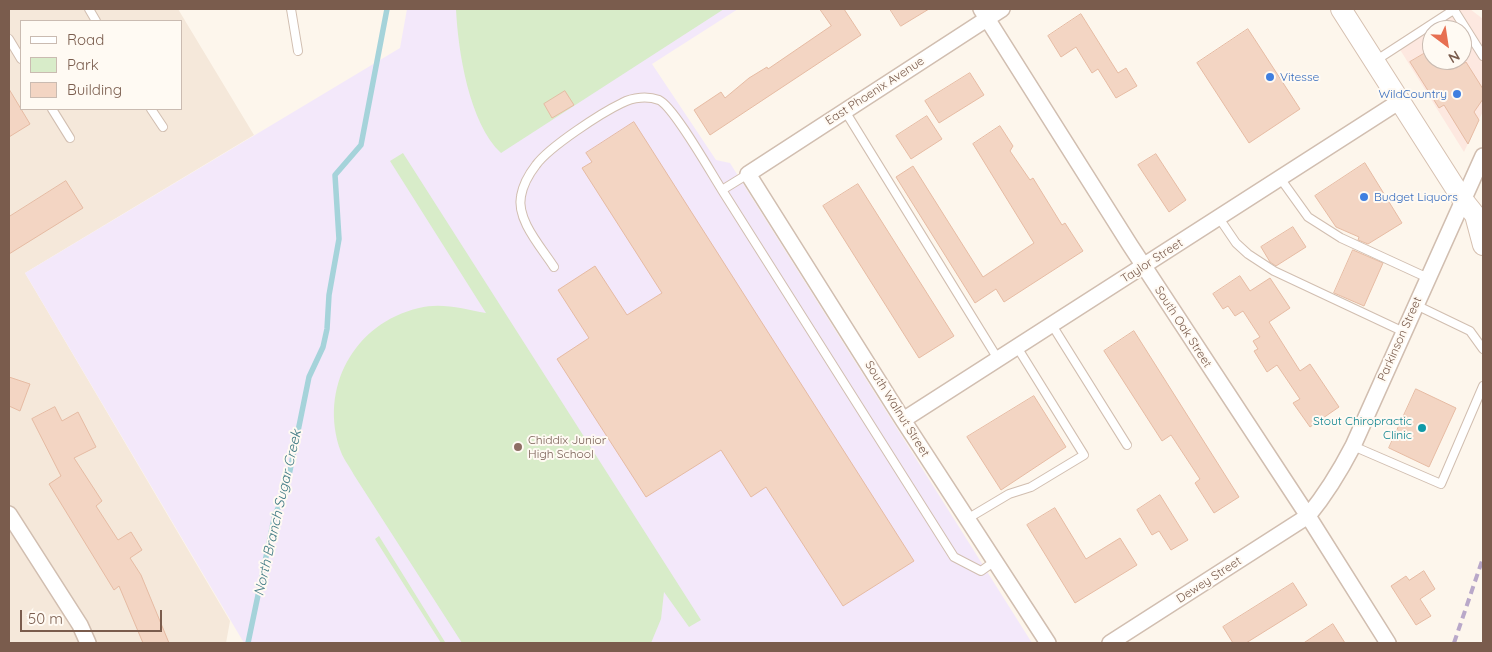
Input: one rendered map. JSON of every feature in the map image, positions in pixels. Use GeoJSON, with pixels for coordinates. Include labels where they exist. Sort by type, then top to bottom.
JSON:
{"type":"FeatureCollection","features":[{"type":"Feature","properties":{"kind":"main road"},"geometry":{"type":"LineString","coordinates":[[1341,9],[1474,212],[1483,245]]}},
{"type":"Feature","properties":{"kind":"street","name":"East Phoenix Avenue"},"geometry":{"type":"LineString","coordinates":[[748,174],[845,111],[984,14],[1002,9]]}},
{"type":"Feature","properties":{"kind":"street","name":"South Oak Street"},"geometry":{"type":"LineString","coordinates":[[984,14],[1143,266],[1308,516],[1384,642]]}},
{"type":"Feature","properties":{"kind":"street","name":"Taylor Street"},"geometry":{"type":"LineString","coordinates":[[903,420],[1400,101]]}},
{"type":"Feature","properties":{"kind":"street","name":"Parkinson Street"},"geometry":{"type":"LineString","coordinates":[[1308,516],[1336,478],[1353,446],[1428,278],[1474,212],[1483,156]]}},
{"type":"Feature","properties":{"kind":"street","name":"South Walnut Street"},"geometry":{"type":"LineString","coordinates":[[748,174],[903,420],[1048,643]]}},
{"type":"Feature","properties":{"kind":"street"},"geometry":{"type":"LineString","coordinates":[[9,514],[80,625],[88,643]]}},
{"type":"Feature","properties":{"kind":"street","name":"Dewey Street"},"geometry":{"type":"LineString","coordinates":[[1110,643],[1308,516]]}},
{"type":"Feature","properties":{"kind":"lane"},"geometry":{"type":"LineString","coordinates":[[89,9],[95,20]]}},
{"type":"Feature","properties":{"kind":"lane"},"geometry":{"type":"LineString","coordinates":[[291,9],[298,52]]}},
{"type":"Feature","properties":{"kind":"lane"},"geometry":{"type":"LineString","coordinates":[[1375,61],[1454,9],[1483,56]]}},
{"type":"Feature","properties":{"kind":"lane"},"geometry":{"type":"LineString","coordinates":[[9,39],[20,57]]}},
{"type":"Feature","properties":{"kind":"lane"},"geometry":{"type":"LineString","coordinates":[[554,267],[524,219],[521,197],[526,181],[536,164],[548,151],[622,102],[650,98],[661,101],[672,113],[722,190],[954,557],[981,570],[995,561]]}},
{"type":"Feature","properties":{"kind":"lane"},"geometry":{"type":"LineString","coordinates":[[53,110],[70,138]]}},
{"type":"Feature","properties":{"kind":"lane"},"geometry":{"type":"LineString","coordinates":[[153,110],[163,127]]}},
{"type":"Feature","properties":{"kind":"lane"},"geometry":{"type":"LineString","coordinates":[[845,111],[998,359]]}},
{"type":"Feature","properties":{"kind":"lane"},"geometry":{"type":"LineString","coordinates":[[722,190],[748,174]]}},
{"type":"Feature","properties":{"kind":"lane"},"geometry":{"type":"LineString","coordinates":[[1280,178],[1308,217],[1341,238],[1428,278]]}},
{"type":"Feature","properties":{"kind":"lane"},"geometry":{"type":"LineString","coordinates":[[1219,218],[1236,243],[1248,254],[1274,271],[1404,332]]}},
{"type":"Feature","properties":{"kind":"lane"},"geometry":{"type":"LineString","coordinates":[[1416,305],[1470,331],[1483,349]]}},
{"type":"Feature","properties":{"kind":"lane"},"geometry":{"type":"LineString","coordinates":[[1052,325],[1127,445]]}},
{"type":"Feature","properties":{"kind":"lane"},"geometry":{"type":"LineString","coordinates":[[967,519],[1009,494],[1031,487],[1084,455],[1017,347]]}},
{"type":"Feature","properties":{"kind":"lane"},"geometry":{"type":"LineString","coordinates":[[1353,446],[1441,484],[1483,386]]}},
{"type":"Feature","properties":{"kind":"shaded area"},"geometry":{"type":"Polygon","coordinates":[[[9,9],[178,9],[254,135],[25,273],[230,621],[226,643],[9,643],[9,9]]]}},
{"type":"Feature","properties":{"kind":"shaded area","name":"Chiddix Junior High School"},"geometry":{"type":"Polygon","coordinates":[[[407,9],[738,9],[652,64],[716,160],[730,163],[1032,643],[244,643],[25,273],[400,48],[407,9]]]}},
{"type":"Feature","properties":{"kind":"shaded area"},"geometry":{"type":"Polygon","coordinates":[[[1461,9],[1470,9],[1483,19],[1483,111],[1464,152],[1399,48],[1422,34],[1422,70],[1472,70],[1472,20],[1444,20],[1461,9]]]}},
{"type":"Feature","properties":{"kind":"green space"},"geometry":{"type":"Polygon","coordinates":[[[456,9],[724,9],[501,153],[490,140],[481,124],[467,86],[459,45],[456,9]]]}},
{"type":"Feature","properties":{"kind":"green space"},"geometry":{"type":"Polygon","coordinates":[[[403,153],[701,620],[689,627],[664,592],[661,619],[651,643],[462,643],[354,475],[341,452],[335,428],[334,405],[338,383],[347,362],[360,344],[376,328],[396,316],[427,306],[461,308],[486,313],[390,161],[403,153]]]}},
{"type":"Feature","properties":{"kind":"green space"},"geometry":{"type":"Polygon","coordinates":[[[379,536],[445,642],[441,643],[375,539],[379,536]]]}},
{"type":"Feature","properties":{"kind":"building"},"geometry":{"type":"Polygon","coordinates":[[[820,9],[844,9],[861,35],[710,135],[694,110],[721,92],[725,98],[749,78],[767,67],[768,69],[831,26],[820,9]]]}},
{"type":"Feature","properties":{"kind":"building"},"geometry":{"type":"Polygon","coordinates":[[[890,9],[929,9],[901,26],[890,9]]]}},
{"type":"Feature","properties":{"kind":"building"},"geometry":{"type":"Polygon","coordinates":[[[1081,14],[1118,73],[1126,68],[1137,86],[1116,98],[1098,69],[1092,73],[1076,47],[1061,57],[1048,36],[1081,14]]]}},
{"type":"Feature","properties":{"kind":"building"},"geometry":{"type":"Polygon","coordinates":[[[1248,29],[1300,109],[1249,143],[1197,63],[1248,29]]]}},
{"type":"Feature","properties":{"kind":"building","name":"WildCountry"},"geometry":{"type":"Polygon","coordinates":[[[1422,55],[1422,70],[1471,70],[1483,89],[1483,99],[1474,112],[1479,120],[1468,144],[1444,105],[1439,108],[1410,62],[1422,55]]]}},
{"type":"Feature","properties":{"kind":"building"},"geometry":{"type":"Polygon","coordinates":[[[970,73],[984,95],[939,123],[925,101],[970,73]]]}},
{"type":"Feature","properties":{"kind":"building"},"geometry":{"type":"Polygon","coordinates":[[[9,89],[30,124],[9,137],[9,89]]]}},
{"type":"Feature","properties":{"kind":"building"},"geometry":{"type":"Polygon","coordinates":[[[565,91],[574,105],[552,118],[544,104],[565,91]]]}},
{"type":"Feature","properties":{"kind":"building"},"geometry":{"type":"Polygon","coordinates":[[[927,116],[942,139],[911,159],[896,136],[927,116]]]}},
{"type":"Feature","properties":{"kind":"building"},"geometry":{"type":"Polygon","coordinates":[[[634,122],[914,561],[843,606],[766,487],[751,497],[721,450],[646,497],[557,359],[589,338],[558,290],[595,266],[627,315],[662,293],[582,168],[592,162],[586,153],[634,122]]]}},
{"type":"Feature","properties":{"kind":"building"},"geometry":{"type":"Polygon","coordinates":[[[1000,126],[1013,146],[1010,151],[1030,180],[1033,178],[1062,225],[1065,223],[1083,251],[1004,302],[996,289],[975,303],[896,177],[913,166],[983,277],[1034,243],[973,144],[1000,126]]]}},
{"type":"Feature","properties":{"kind":"building"},"geometry":{"type":"Polygon","coordinates":[[[1156,154],[1186,200],[1169,212],[1138,165],[1156,154]]]}},
{"type":"Feature","properties":{"kind":"building"},"geometry":{"type":"Polygon","coordinates":[[[1365,163],[1402,223],[1368,244],[1358,240],[1359,237],[1336,227],[1315,196],[1365,163]]]}},
{"type":"Feature","properties":{"kind":"building"},"geometry":{"type":"Polygon","coordinates":[[[66,181],[83,208],[9,254],[9,217],[66,181]]]}},
{"type":"Feature","properties":{"kind":"building"},"geometry":{"type":"Polygon","coordinates":[[[858,184],[954,336],[919,358],[823,206],[858,184]]]}},
{"type":"Feature","properties":{"kind":"building"},"geometry":{"type":"Polygon","coordinates":[[[1293,227],[1306,247],[1276,266],[1270,262],[1261,247],[1293,227]]]}},
{"type":"Feature","properties":{"kind":"building"},"geometry":{"type":"Polygon","coordinates":[[[1353,250],[1383,263],[1364,306],[1334,293],[1353,250]]]}},
{"type":"Feature","properties":{"kind":"building"},"geometry":{"type":"Polygon","coordinates":[[[1240,276],[1250,291],[1270,278],[1290,308],[1269,322],[1300,371],[1310,364],[1339,407],[1310,427],[1293,403],[1300,399],[1277,365],[1267,372],[1254,351],[1258,349],[1253,341],[1260,337],[1243,311],[1235,316],[1228,306],[1223,309],[1213,294],[1240,276]]]}},
{"type":"Feature","properties":{"kind":"building"},"geometry":{"type":"Polygon","coordinates":[[[1134,331],[1239,497],[1214,513],[1195,483],[1200,479],[1171,435],[1162,441],[1104,351],[1134,331]]]}},
{"type":"Feature","properties":{"kind":"building"},"geometry":{"type":"Polygon","coordinates":[[[9,377],[30,384],[20,411],[9,406],[9,377]]]}},
{"type":"Feature","properties":{"kind":"building","name":"Stout Chiropractic Clinic"},"geometry":{"type":"Polygon","coordinates":[[[1416,389],[1456,408],[1429,467],[1389,448],[1416,389]]]}},
{"type":"Feature","properties":{"kind":"building"},"geometry":{"type":"Polygon","coordinates":[[[1034,396],[1066,447],[1001,490],[967,437],[1034,396]]]}},
{"type":"Feature","properties":{"kind":"building"},"geometry":{"type":"Polygon","coordinates":[[[55,407],[62,421],[78,412],[96,447],[74,458],[102,501],[96,506],[118,540],[131,532],[142,550],[130,558],[141,575],[169,643],[143,643],[119,586],[114,590],[49,484],[61,476],[32,419],[55,407]]]}},
{"type":"Feature","properties":{"kind":"building"},"geometry":{"type":"Polygon","coordinates":[[[1160,495],[1188,540],[1171,550],[1159,531],[1152,535],[1137,510],[1160,495]]]}},
{"type":"Feature","properties":{"kind":"building"},"geometry":{"type":"Polygon","coordinates":[[[1055,508],[1086,559],[1120,538],[1137,565],[1075,603],[1027,525],[1055,508]]]}},
{"type":"Feature","properties":{"kind":"building"},"geometry":{"type":"Polygon","coordinates":[[[1424,571],[1435,589],[1420,599],[1431,616],[1416,625],[1391,586],[1406,576],[1409,580],[1424,571]]]}},
{"type":"Feature","properties":{"kind":"building"},"geometry":{"type":"Polygon","coordinates":[[[1293,583],[1307,605],[1246,643],[1233,643],[1223,627],[1293,583]]]}},
{"type":"Feature","properties":{"kind":"building"},"geometry":{"type":"Polygon","coordinates":[[[1333,624],[1345,643],[1304,643],[1333,624]]]}},
{"type":"Feature","properties":{"kind":"waterway","name":"North Branch Sugar Creek"},"geometry":{"type":"LineString","coordinates":[[248,643],[275,514],[285,495],[309,377],[323,347],[327,329],[329,295],[339,239],[335,175],[361,145],[387,9]]}},
{"type":"Feature","properties":{"kind":"railway"},"geometry":{"type":"LineString","coordinates":[[1454,643],[1483,558]]}},
{"type":"Feature","properties":{"kind":"place","name":"Vitesse"},"geometry":{"type":"Point","coordinates":[1270,77]}},
{"type":"Feature","properties":{"kind":"place","name":"WildCountry"},"geometry":{"type":"Point","coordinates":[1457,94]}},
{"type":"Feature","properties":{"kind":"place","name":"Budget Liquors"},"geometry":{"type":"Point","coordinates":[1364,197]}},
{"type":"Feature","properties":{"kind":"place","name":"Stout Chiropractic Clinic"},"geometry":{"type":"Point","coordinates":[1422,428]}},
{"type":"Feature","properties":{"kind":"place","name":"Chiddix Junior High School"},"geometry":{"type":"Point","coordinates":[518,447]}}]}
